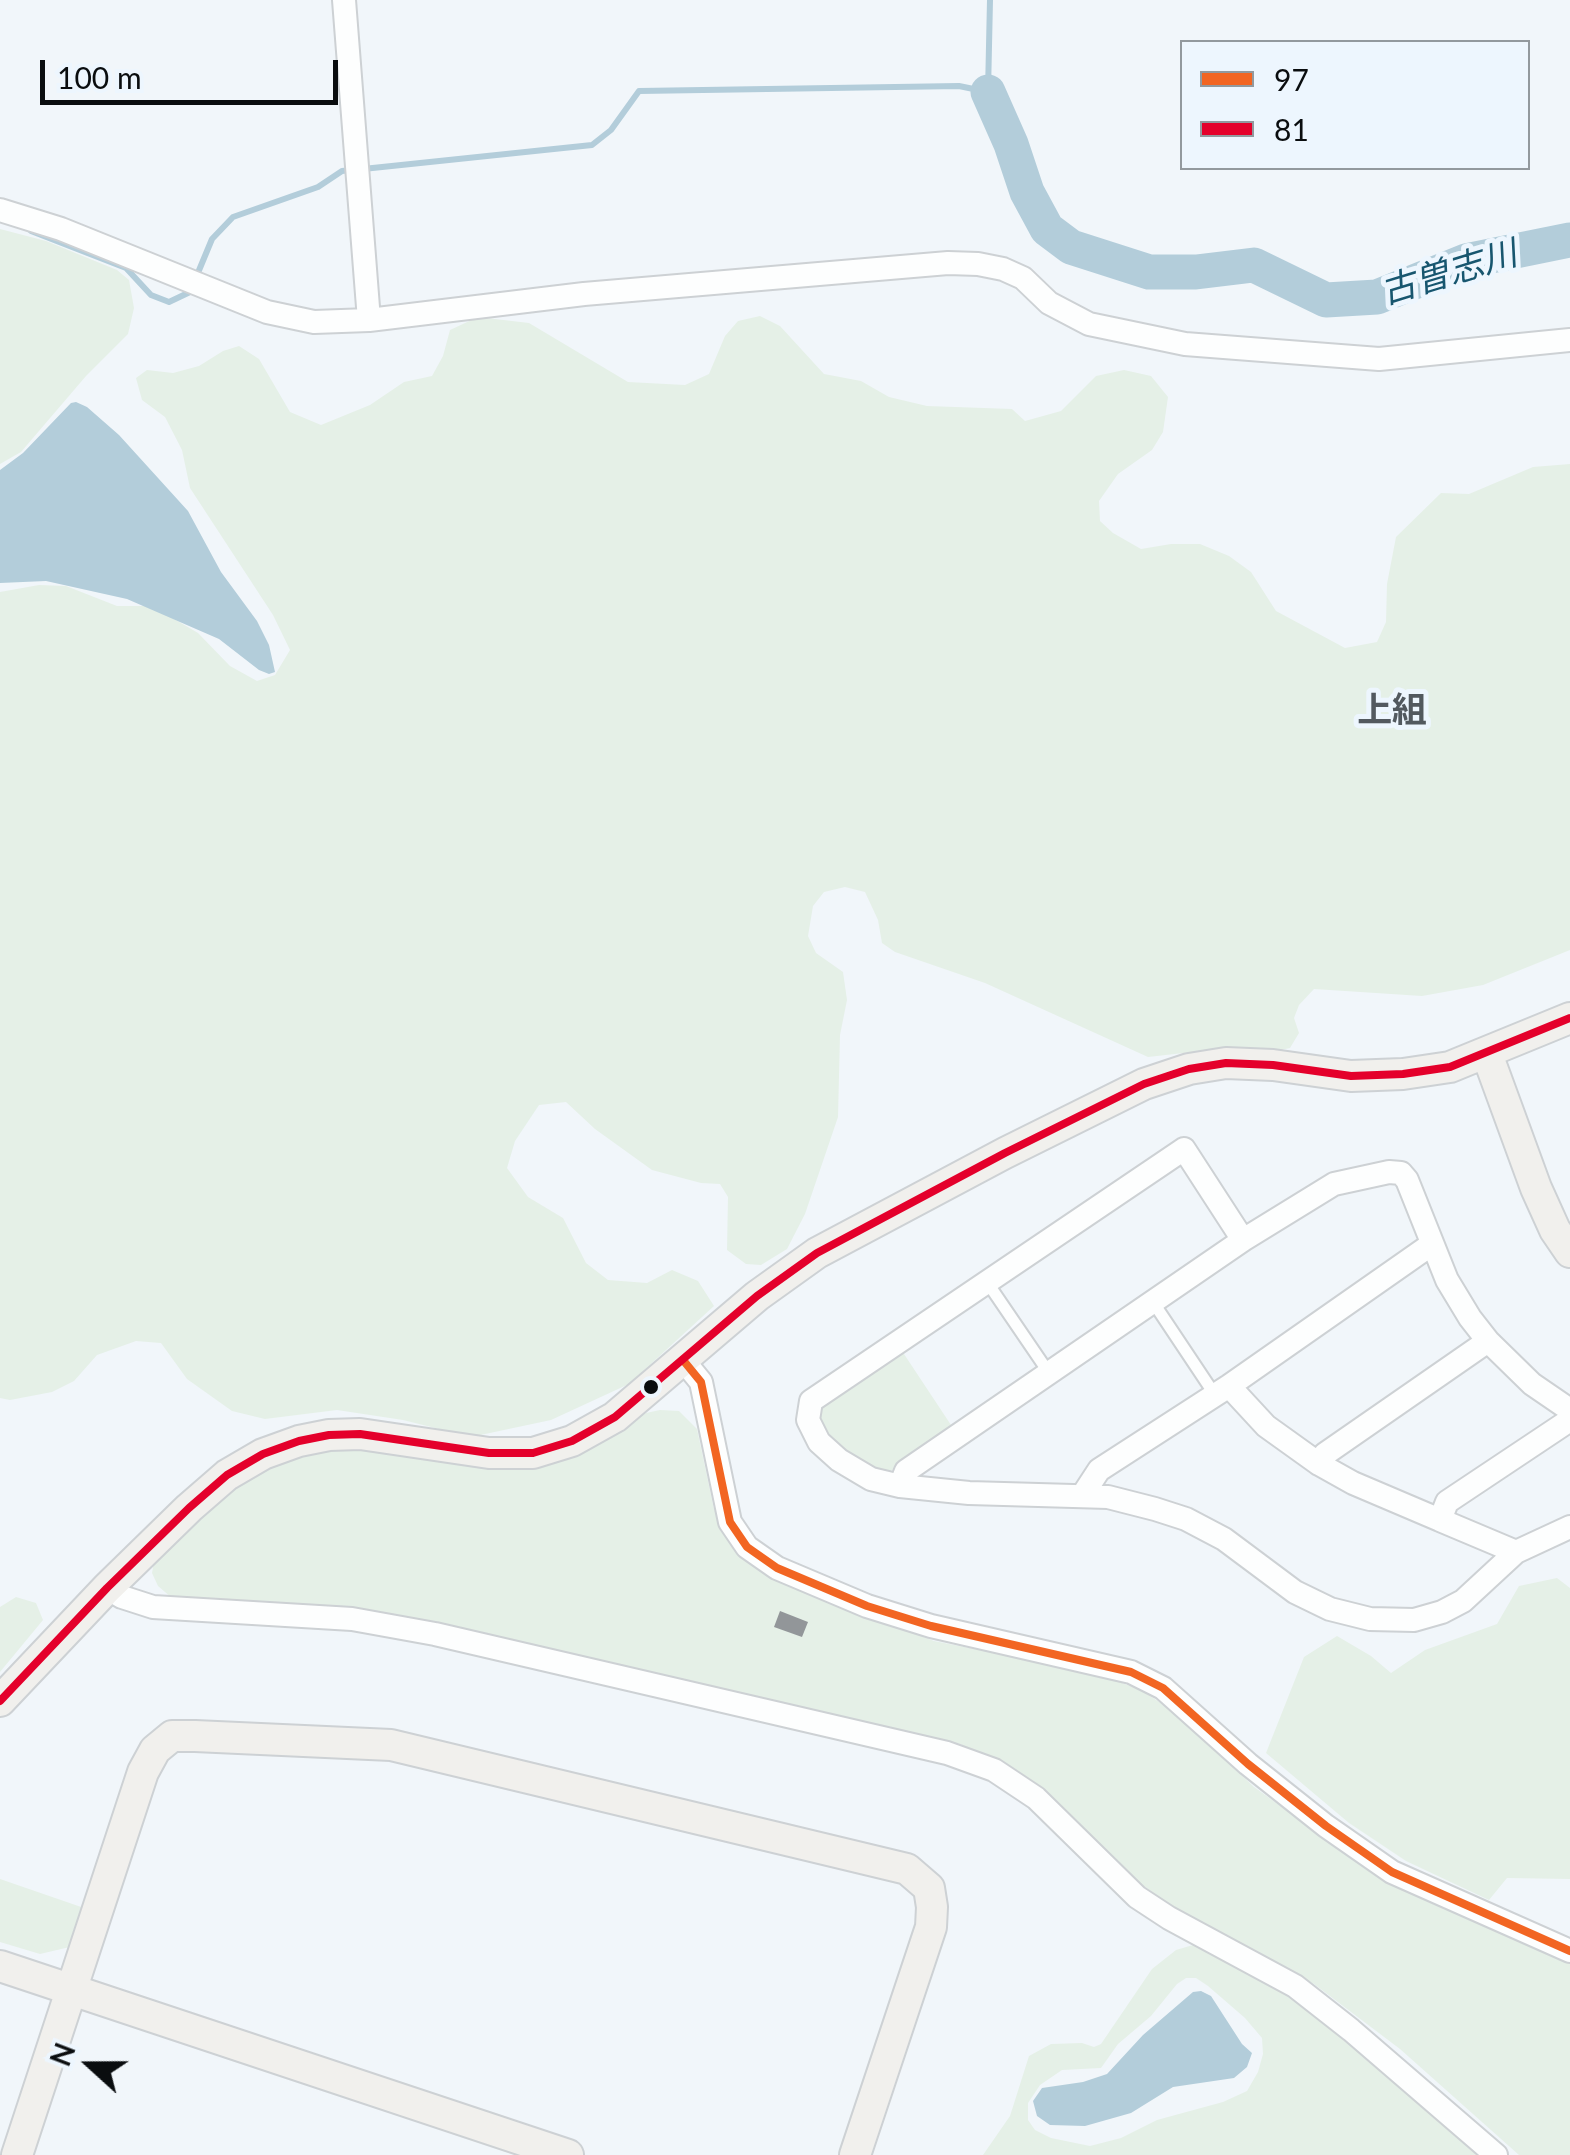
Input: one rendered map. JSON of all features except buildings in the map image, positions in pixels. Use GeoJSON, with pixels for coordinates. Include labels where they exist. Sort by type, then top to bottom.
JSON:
{"type":"FeatureCollection","features":[{"type":"Feature","properties":{"kind":"street"},"geometry":{"type":"LineString","coordinates":[[344,0],[369,320]]}},
{"type":"Feature","properties":{"kind":"street"},"geometry":{"type":"LineString","coordinates":[[0,210],[60,229],[267,312],[314,322],[369,320],[584,294],[948,263],[978,264],[1023,278],[1049,303],[1089,324],[1185,344],[1379,359],[1570,340]]}},
{"type":"Feature","properties":{"kind":"street"},"geometry":{"type":"LineString","coordinates":[[0,1701],[107,1588],[227,1475],[263,1454],[299,1440],[360,1434],[490,1453],[532,1453],[572,1441],[615,1417],[757,1296],[817,1253],[1005,1152],[1144,1084],[1190,1069],[1226,1063],[1351,1076],[1450,1067],[1570,1018]]}},
{"type":"Feature","properties":{"kind":"street"},"geometry":{"type":"LineString","coordinates":[[1487,1054],[1536,1188],[1570,1252]]}},
{"type":"Feature","properties":{"kind":"street"},"geometry":{"type":"LineString","coordinates":[[1243,1240],[1184,1149],[811,1401],[808,1420],[819,1442],[839,1460],[871,1478],[900,1486],[969,1493],[1108,1497],[1186,1519],[1224,1539],[1295,1592],[1330,1610],[1370,1620],[1414,1620],[1442,1612],[1463,1600],[1516,1552],[1570,1527]]}},
{"type":"Feature","properties":{"kind":"street"},"geometry":{"type":"LineString","coordinates":[[900,1486],[906,1471],[1243,1240],[1334,1184],[1396,1172],[1408,1180],[1446,1280],[1488,1341],[1532,1384],[1570,1410]]}},
{"type":"Feature","properties":{"kind":"street"},"geometry":{"type":"LineString","coordinates":[[1082,1496],[1100,1470],[1222,1391],[1432,1244]]}},
{"type":"Feature","properties":{"kind":"street"},"geometry":{"type":"LineString","coordinates":[[1319,1464],[1325,1454],[1488,1341]]}},
{"type":"Feature","properties":{"kind":"street"},"geometry":{"type":"LineString","coordinates":[[683,1360],[700,1382],[730,1522],[747,1547],[777,1568],[867,1606],[931,1626],[1130,1672],[1163,1688],[1264,1777],[1392,1872],[1570,1951]]}},
{"type":"Feature","properties":{"kind":"street"},"geometry":{"type":"LineString","coordinates":[[1222,1391],[1319,1464],[1353,1483],[1516,1552]]}},
{"type":"Feature","properties":{"kind":"street"},"geometry":{"type":"LineString","coordinates":[[1440,1520],[1447,1502],[1570,1420]]}},
{"type":"Feature","properties":{"kind":"street"},"geometry":{"type":"LineString","coordinates":[[107,1588],[153,1606],[352,1619],[436,1634],[947,1753],[994,1770],[1036,1798],[1137,1897],[1295,1986],[1496,2155]]}},
{"type":"Feature","properties":{"kind":"street"},"geometry":{"type":"LineString","coordinates":[[17,2155],[143,1772],[155,1750],[172,1736],[391,1745],[906,1869],[928,1888],[931,1926],[855,2155]]}},
{"type":"Feature","properties":{"kind":"street"},"geometry":{"type":"LineString","coordinates":[[0,1966],[568,2155]]}},
{"type":"Feature","properties":{"kind":"lane"},"geometry":{"type":"LineString","coordinates":[[987,1282],[1049,1373]]}},
{"type":"Feature","properties":{"kind":"lane"},"geometry":{"type":"LineString","coordinates":[[1153,1302],[1222,1391]]}},
{"type":"Feature","properties":{"kind":"shaded area"},"geometry":{"type":"Polygon","coordinates":[[[0,229],[46,241],[117,270],[129,280],[134,308],[128,334],[21,452],[0,464],[0,229]]]}},
{"type":"Feature","properties":{"kind":"shaded area"},"geometry":{"type":"Polygon","coordinates":[[[760,316],[780,326],[824,374],[861,381],[889,397],[927,406],[1012,409],[1025,421],[1061,411],[1096,376],[1124,370],[1151,376],[1168,397],[1163,432],[1152,450],[1118,474],[1099,501],[1100,521],[1141,549],[1200,544],[1229,556],[1251,572],[1276,611],[1345,648],[1377,642],[1386,622],[1387,584],[1396,537],[1441,493],[1469,494],[1533,467],[1570,464],[1570,950],[1483,985],[1422,996],[1314,989],[1299,1005],[1294,1018],[1299,1033],[1290,1048],[1266,1053],[1219,1049],[1148,1057],[985,983],[895,952],[882,943],[878,920],[865,892],[845,887],[824,892],[813,906],[808,936],[816,953],[843,972],[847,1000],[840,1035],[838,1117],[805,1214],[787,1249],[761,1265],[746,1264],[727,1250],[728,1197],[720,1184],[652,1170],[595,1129],[566,1102],[539,1105],[515,1141],[507,1168],[528,1197],[563,1218],[586,1263],[608,1280],[647,1283],[672,1270],[698,1281],[714,1306],[629,1384],[551,1420],[471,1437],[403,1420],[337,1410],[265,1419],[232,1411],[187,1379],[161,1343],[136,1341],[97,1355],[74,1381],[52,1392],[10,1400],[0,1398],[0,592],[39,585],[66,586],[117,606],[152,606],[198,633],[230,666],[257,681],[275,675],[290,650],[273,615],[190,488],[182,450],[165,417],[142,400],[136,378],[147,370],[173,373],[199,366],[239,346],[259,359],[290,412],[321,425],[370,405],[404,382],[432,376],[450,330],[478,317],[529,323],[628,382],[685,385],[709,374],[725,336],[738,321],[760,316]]]}},
{"type":"Feature","properties":{"kind":"shaded area"},"geometry":{"type":"Polygon","coordinates":[[[902,1351],[953,1428],[885,1475],[874,1472],[829,1440],[817,1412],[818,1406],[902,1351]]]}},
{"type":"Feature","properties":{"kind":"shaded area"},"geometry":{"type":"Polygon","coordinates":[[[679,1411],[697,1429],[714,1509],[726,1537],[741,1556],[766,1575],[934,1641],[1092,1672],[1141,1690],[1173,1711],[1254,1787],[1383,1879],[1570,1963],[1570,2155],[1519,2155],[1400,2049],[1314,1984],[1180,1913],[1136,1880],[1048,1792],[1017,1771],[960,1744],[766,1701],[172,1598],[158,1586],[152,1573],[155,1557],[232,1486],[302,1451],[339,1447],[420,1455],[460,1465],[503,1467],[551,1462],[589,1450],[646,1413],[679,1411]]]}},
{"type":"Feature","properties":{"kind":"shaded area"},"geometry":{"type":"Polygon","coordinates":[[[1557,1578],[1570,1588],[1570,1879],[1507,1878],[1489,1900],[1406,1861],[1349,1823],[1266,1753],[1304,1657],[1337,1636],[1391,1673],[1425,1650],[1497,1624],[1519,1586],[1557,1578]]]}},
{"type":"Feature","properties":{"kind":"shaded area"},"geometry":{"type":"Polygon","coordinates":[[[16,1597],[36,1603],[43,1620],[0,1672],[0,1607],[16,1597]]]}},
{"type":"Feature","properties":{"kind":"shaded area"},"geometry":{"type":"Polygon","coordinates":[[[0,1879],[87,1909],[74,1946],[40,1954],[0,1942],[0,1879]]]}},
{"type":"Feature","properties":{"kind":"shaded area"},"geometry":{"type":"Polygon","coordinates":[[[1193,1945],[1265,1979],[1338,2028],[1486,2155],[983,2155],[1010,2116],[1029,2056],[1051,2044],[1101,2044],[1152,1969],[1176,1950],[1193,1945]],[[1186,1978],[1177,1984],[1151,2016],[1118,2044],[1101,2068],[1062,2070],[1040,2085],[1028,2103],[1028,2120],[1035,2130],[1051,2138],[1090,2146],[1247,2091],[1258,2072],[1262,2038],[1245,2018],[1196,1978],[1186,1978]]]}},
{"type":"Feature","properties":{"kind":"water"},"geometry":{"type":"Polygon","coordinates":[[[76,402],[119,435],[188,511],[221,572],[257,621],[269,645],[275,672],[259,670],[219,639],[127,599],[46,581],[0,583],[0,470],[76,402]]]}},
{"type":"Feature","properties":{"kind":"water"},"geometry":{"type":"Polygon","coordinates":[[[1193,1992],[1211,1996],[1252,2053],[1247,2067],[1234,2078],[1173,2087],[1131,2113],[1085,2126],[1050,2125],[1037,2116],[1033,2101],[1042,2088],[1107,2074],[1143,2035],[1193,1992]]]}},
{"type":"Feature","properties":{"kind":"waterway"},"geometry":{"type":"LineString","coordinates":[[363,169],[592,145],[611,130],[639,91],[959,86],[988,92],[990,0]]}},
{"type":"Feature","properties":{"kind":"waterway","name":"古曽志川"},"geometry":{"type":"LineString","coordinates":[[988,92],[1027,192],[1047,229],[1071,247],[1149,272],[1196,272],[1254,265],[1326,300],[1377,297],[1466,261],[1570,240]]}},
{"type":"Feature","properties":{"kind":"waterway"},"geometry":{"type":"LineString","coordinates":[[31,231],[126,268],[151,295],[169,302],[190,292],[212,239],[233,217],[318,187],[342,171],[351,170]]}},
{"type":"Feature","properties":{"kind":"transit line","name":"81"},"geometry":{"type":"LineString","coordinates":[[0,1701],[189,1508],[227,1475],[263,1454],[329,1435],[360,1434],[489,1453],[533,1453],[572,1441],[615,1417],[757,1296],[817,1253],[1144,1084],[1189,1069],[1226,1063],[1351,1076],[1450,1067],[1570,1018]]}},
{"type":"Feature","properties":{"kind":"transit line","name":"97"},"geometry":{"type":"LineString","coordinates":[[683,1360],[701,1382],[730,1522],[747,1547],[777,1568],[867,1606],[931,1626],[1131,1672],[1163,1688],[1248,1764],[1392,1872],[1570,1951]]}},
{"type":"Feature","properties":{"kind":"district","name":"上組"},"geometry":{"type":"Point","coordinates":[1392,711]}}]}
